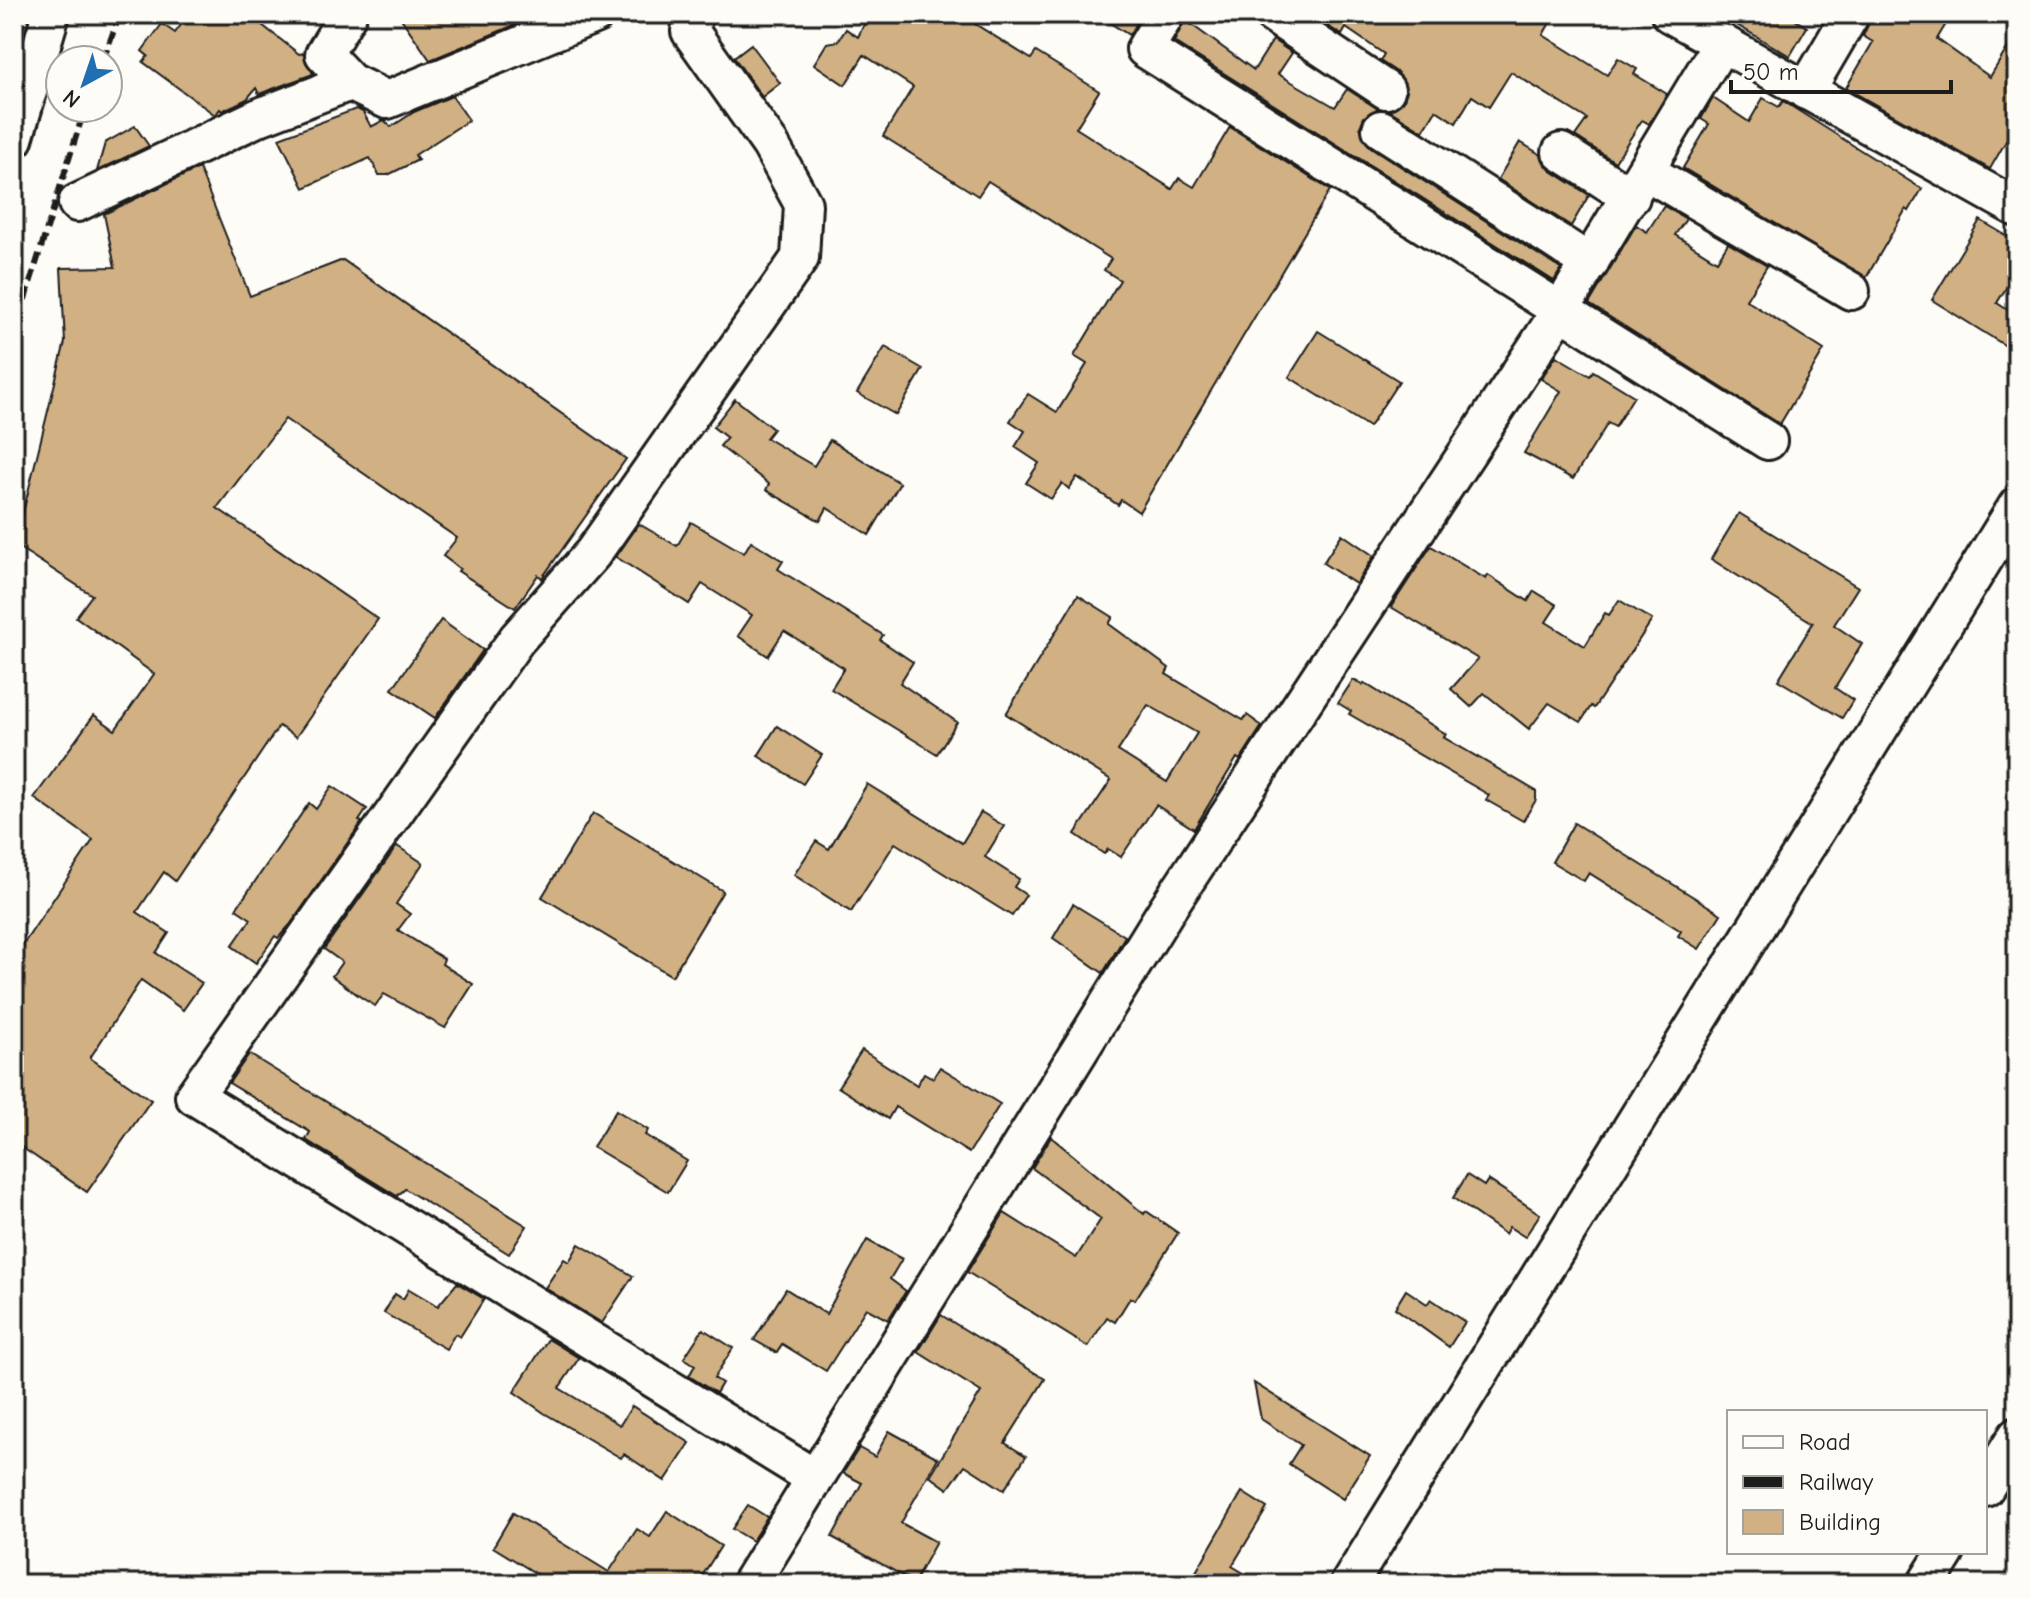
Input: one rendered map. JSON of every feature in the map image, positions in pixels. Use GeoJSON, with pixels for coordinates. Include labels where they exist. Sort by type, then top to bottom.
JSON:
{"type":"FeatureCollection","features":[{"type":"Feature","properties":{"kind":"street"},"geometry":{"type":"LineString","coordinates":[[14,139],[51,14]]}},
{"type":"Feature","properties":{"kind":"street"},"geometry":{"type":"LineString","coordinates":[[348,14],[324,54],[350,82],[387,100],[596,14]]}},
{"type":"Feature","properties":{"kind":"street"},"geometry":{"type":"LineString","coordinates":[[694,14],[690,31],[770,144],[803,204],[800,258],[593,553],[517,639],[194,1096],[813,1477]]}},
{"type":"Feature","properties":{"kind":"street"},"geometry":{"type":"LineString","coordinates":[[1166,14],[1145,49],[1559,313],[1768,441]]}},
{"type":"Feature","properties":{"kind":"street"},"geometry":{"type":"LineString","coordinates":[[1272,14],[1386,90]]}},
{"type":"Feature","properties":{"kind":"street"},"geometry":{"type":"LineString","coordinates":[[1670,14],[2017,208]]}},
{"type":"Feature","properties":{"kind":"street"},"geometry":{"type":"LineString","coordinates":[[1806,91],[1851,14]]}},
{"type":"Feature","properties":{"kind":"street"},"geometry":{"type":"LineString","coordinates":[[750,1584],[813,1477],[1167,909],[1559,313],[1722,43]]}},
{"type":"Feature","properties":{"kind":"street"},"geometry":{"type":"LineString","coordinates":[[77,203],[259,117],[350,82]]}},
{"type":"Feature","properties":{"kind":"street"},"geometry":{"type":"LineString","coordinates":[[1381,129],[1590,263]]}},
{"type":"Feature","properties":{"kind":"street"},"geometry":{"type":"LineString","coordinates":[[1561,152],[1639,184],[1851,291]]}},
{"type":"Feature","properties":{"kind":"street"},"geometry":{"type":"LineString","coordinates":[[1349,1584],[2017,506]]}},
{"type":"Feature","properties":{"kind":"street"},"geometry":{"type":"LineString","coordinates":[[1987,1485],[2017,1436]]}},
{"type":"Feature","properties":{"kind":"street"},"geometry":{"type":"LineString","coordinates":[[1926,1584],[1945,1554]]}},
{"type":"Feature","properties":{"kind":"building"},"geometry":{"type":"Polygon","coordinates":[[[189,14],[248,14],[299,54],[304,53],[313,74],[259,94],[256,88],[247,99],[222,111],[220,109],[215,115],[143,62],[148,56],[142,51],[162,24],[175,33],[189,14]]]}},
{"type":"Feature","properties":{"kind":"building"},"geometry":{"type":"Polygon","coordinates":[[[398,14],[541,14],[430,60],[398,14]]]}},
{"type":"Feature","properties":{"kind":"building"},"geometry":{"type":"Polygon","coordinates":[[[869,14],[959,14],[1031,59],[1036,52],[1099,91],[1076,128],[1172,189],[1179,178],[1194,187],[1230,127],[1330,190],[1139,512],[1121,500],[1118,505],[1077,477],[1069,489],[1062,483],[1051,499],[1026,483],[1039,463],[1015,447],[1025,431],[1010,421],[1028,394],[1057,412],[1087,364],[1074,356],[1120,280],[1104,270],[1111,259],[988,181],[978,196],[883,136],[913,87],[864,55],[845,85],[814,64],[827,43],[838,41],[846,29],[858,37],[869,14]]]}},
{"type":"Feature","properties":{"kind":"building"},"geometry":{"type":"Polygon","coordinates":[[[1096,14],[1142,14],[1129,35],[1096,14]]]}},
{"type":"Feature","properties":{"kind":"building"},"geometry":{"type":"Polygon","coordinates":[[[1326,14],[1555,14],[1543,35],[1607,75],[1618,58],[1637,69],[1634,74],[1667,94],[1649,124],[1642,120],[1615,162],[1575,136],[1587,119],[1511,72],[1489,107],[1472,96],[1456,123],[1436,110],[1423,131],[1389,110],[1403,102],[1407,91],[1398,73],[1380,61],[1384,54],[1346,28],[1342,35],[1323,23],[1326,14]]]}},
{"type":"Feature","properties":{"kind":"building"},"geometry":{"type":"Polygon","coordinates":[[[1718,14],[1785,14],[1807,27],[1790,56],[1718,14]]]}},
{"type":"Feature","properties":{"kind":"building"},"geometry":{"type":"Polygon","coordinates":[[[1873,14],[1952,14],[1937,39],[1990,77],[2017,32],[2017,122],[1990,169],[1846,88],[1873,42],[1863,36],[1873,14]]]}},
{"type":"Feature","properties":{"kind":"building"},"geometry":{"type":"Polygon","coordinates":[[[1185,20],[1254,70],[1273,40],[1292,53],[1278,74],[1335,107],[1347,89],[1378,109],[1364,117],[1360,127],[1369,146],[1561,269],[1554,281],[1174,42],[1185,20]]]}},
{"type":"Feature","properties":{"kind":"building"},"geometry":{"type":"Polygon","coordinates":[[[751,44],[780,83],[762,97],[734,57],[751,44]]]}},
{"type":"Feature","properties":{"kind":"building"},"geometry":{"type":"Polygon","coordinates":[[[452,96],[469,120],[415,155],[418,160],[388,175],[379,175],[370,158],[304,188],[279,138],[356,109],[363,112],[371,127],[384,120],[391,127],[414,112],[452,96]]]}},
{"type":"Feature","properties":{"kind":"building"},"geometry":{"type":"Polygon","coordinates":[[[1713,98],[1749,122],[1763,98],[1779,107],[1783,101],[1922,189],[1909,211],[1906,209],[1866,278],[1683,168],[1709,124],[1701,119],[1713,98]]]}},
{"type":"Feature","properties":{"kind":"building"},"geometry":{"type":"Polygon","coordinates":[[[135,126],[149,146],[97,171],[105,143],[135,126]]]}},
{"type":"Feature","properties":{"kind":"building"},"geometry":{"type":"Polygon","coordinates":[[[1520,142],[1541,155],[1550,170],[1589,195],[1571,226],[1498,179],[1520,142]]]}},
{"type":"Feature","properties":{"kind":"building"},"geometry":{"type":"Polygon","coordinates":[[[199,168],[250,296],[343,260],[626,459],[542,578],[538,575],[515,608],[458,571],[460,569],[443,556],[457,538],[285,419],[217,508],[378,619],[296,737],[279,726],[175,881],[164,872],[137,912],[169,933],[156,953],[202,983],[183,1010],[141,980],[90,1058],[151,1100],[87,1192],[14,1142],[14,958],[93,840],[34,798],[94,715],[115,730],[154,674],[76,617],[92,595],[15,545],[65,342],[61,268],[115,267],[104,214],[199,168]]]}},
{"type":"Feature","properties":{"kind":"building"},"geometry":{"type":"Polygon","coordinates":[[[1664,206],[1686,219],[1675,235],[1717,261],[1728,243],[1767,266],[1746,300],[1824,350],[1780,424],[1589,304],[1636,225],[1647,232],[1664,206]]]}},
{"type":"Feature","properties":{"kind":"building"},"geometry":{"type":"Polygon","coordinates":[[[1980,220],[2017,242],[2017,270],[1997,303],[2017,316],[2017,353],[1932,300],[1980,220]]]}},
{"type":"Feature","properties":{"kind":"building"},"geometry":{"type":"Polygon","coordinates":[[[1318,331],[1399,381],[1369,427],[1289,377],[1318,331]]]}},
{"type":"Feature","properties":{"kind":"building"},"geometry":{"type":"Polygon","coordinates":[[[885,347],[923,369],[896,415],[857,393],[885,347]]]}},
{"type":"Feature","properties":{"kind":"building"},"geometry":{"type":"Polygon","coordinates":[[[1556,356],[1590,376],[1593,371],[1634,396],[1615,427],[1608,423],[1573,479],[1524,453],[1561,391],[1541,379],[1556,356]]]}},
{"type":"Feature","properties":{"kind":"building"},"geometry":{"type":"Polygon","coordinates":[[[735,399],[773,429],[766,438],[814,466],[830,440],[900,483],[869,535],[827,508],[820,521],[766,490],[769,484],[720,446],[727,438],[713,427],[735,399]]]}},
{"type":"Feature","properties":{"kind":"building"},"geometry":{"type":"Polygon","coordinates":[[[1739,513],[1858,587],[1834,625],[1862,644],[1835,688],[1853,700],[1842,718],[1778,680],[1813,623],[1711,559],[1739,513]]]}},
{"type":"Feature","properties":{"kind":"building"},"geometry":{"type":"Polygon","coordinates":[[[691,522],[744,553],[751,541],[783,561],[778,569],[883,635],[880,640],[913,662],[900,683],[957,722],[937,754],[831,689],[844,668],[784,631],[768,656],[738,636],[752,615],[702,584],[689,604],[616,557],[639,524],[677,546],[691,522]]]}},
{"type":"Feature","properties":{"kind":"building"},"geometry":{"type":"Polygon","coordinates":[[[1342,534],[1374,556],[1356,584],[1323,563],[1342,534]]]}},
{"type":"Feature","properties":{"kind":"building"},"geometry":{"type":"Polygon","coordinates":[[[1431,546],[1486,579],[1488,575],[1528,601],[1534,591],[1557,605],[1546,622],[1585,646],[1605,613],[1609,615],[1619,600],[1652,620],[1594,708],[1591,706],[1581,722],[1549,703],[1529,729],[1484,693],[1471,707],[1451,689],[1478,659],[1391,607],[1431,546]]]}},
{"type":"Feature","properties":{"kind":"building"},"geometry":{"type":"Polygon","coordinates":[[[1078,595],[1113,617],[1109,624],[1169,668],[1166,674],[1243,720],[1247,715],[1262,726],[1240,760],[1237,758],[1194,829],[1156,805],[1121,857],[1108,849],[1104,854],[1075,834],[1111,780],[1006,714],[1078,595]],[[1148,705],[1118,751],[1167,782],[1197,733],[1148,705]]]}},
{"type":"Feature","properties":{"kind":"building"},"geometry":{"type":"Polygon","coordinates":[[[441,620],[483,650],[435,718],[392,689],[441,620]]]}},
{"type":"Feature","properties":{"kind":"building"},"geometry":{"type":"Polygon","coordinates":[[[1353,680],[1364,683],[1446,734],[1443,737],[1536,791],[1536,800],[1523,821],[1486,800],[1489,795],[1349,714],[1351,711],[1338,703],[1353,680]]]}},
{"type":"Feature","properties":{"kind":"building"},"geometry":{"type":"Polygon","coordinates":[[[777,726],[822,755],[803,784],[758,756],[777,726]]]}},
{"type":"Feature","properties":{"kind":"building"},"geometry":{"type":"Polygon","coordinates":[[[867,784],[962,843],[981,812],[1004,826],[985,857],[1019,879],[1014,887],[1026,895],[1012,916],[895,843],[851,912],[794,875],[816,841],[829,849],[867,784]]]}},
{"type":"Feature","properties":{"kind":"building"},"geometry":{"type":"Polygon","coordinates":[[[332,786],[367,809],[359,821],[362,822],[290,925],[278,938],[275,936],[256,963],[232,946],[251,919],[236,909],[309,803],[316,809],[332,786]]]}},
{"type":"Feature","properties":{"kind":"building"},"geometry":{"type":"Polygon","coordinates":[[[593,813],[723,891],[672,976],[542,897],[593,813]]]}},
{"type":"Feature","properties":{"kind":"building"},"geometry":{"type":"Polygon","coordinates":[[[1574,823],[1721,914],[1699,949],[1678,936],[1681,931],[1589,873],[1584,881],[1552,862],[1574,823]]]}},
{"type":"Feature","properties":{"kind":"building"},"geometry":{"type":"Polygon","coordinates":[[[397,846],[423,863],[396,904],[410,914],[398,930],[444,959],[442,964],[473,984],[445,1028],[384,994],[375,1006],[362,998],[332,976],[342,962],[324,949],[397,846]]]}},
{"type":"Feature","properties":{"kind":"building"},"geometry":{"type":"Polygon","coordinates":[[[1073,904],[1125,936],[1103,973],[1053,938],[1073,904]]]}},
{"type":"Feature","properties":{"kind":"building"},"geometry":{"type":"Polygon","coordinates":[[[862,1050],[917,1085],[924,1073],[933,1078],[940,1067],[1000,1104],[969,1153],[895,1107],[888,1119],[838,1087],[862,1050]]]}},
{"type":"Feature","properties":{"kind":"building"},"geometry":{"type":"Polygon","coordinates":[[[249,1054],[527,1226],[509,1254],[405,1189],[397,1196],[306,1140],[310,1132],[229,1083],[249,1054]]]}},
{"type":"Feature","properties":{"kind":"building"},"geometry":{"type":"Polygon","coordinates":[[[616,1110],[648,1130],[645,1135],[687,1161],[668,1192],[593,1147],[616,1110]]]}},
{"type":"Feature","properties":{"kind":"building"},"geometry":{"type":"Polygon","coordinates":[[[1051,1137],[1144,1214],[1146,1211],[1178,1233],[1135,1300],[1130,1298],[1115,1322],[1107,1317],[1088,1347],[967,1272],[1004,1213],[1076,1258],[1101,1219],[1032,1168],[1051,1137]]]}},
{"type":"Feature","properties":{"kind":"building"},"geometry":{"type":"Polygon","coordinates":[[[1467,1175],[1484,1186],[1488,1180],[1540,1214],[1525,1237],[1509,1227],[1505,1234],[1453,1198],[1467,1175]]]}},
{"type":"Feature","properties":{"kind":"building"},"geometry":{"type":"Polygon","coordinates":[[[867,1240],[902,1259],[890,1279],[906,1291],[888,1320],[866,1308],[826,1371],[782,1344],[777,1353],[754,1340],[786,1289],[826,1314],[867,1240]]]}},
{"type":"Feature","properties":{"kind":"building"},"geometry":{"type":"Polygon","coordinates":[[[579,1244],[633,1276],[602,1323],[545,1288],[564,1259],[569,1262],[579,1244]]]}},
{"type":"Feature","properties":{"kind":"building"},"geometry":{"type":"Polygon","coordinates":[[[457,1283],[484,1299],[460,1337],[455,1334],[446,1349],[384,1313],[395,1294],[403,1299],[409,1289],[438,1306],[457,1283]]]}},
{"type":"Feature","properties":{"kind":"building"},"geometry":{"type":"Polygon","coordinates":[[[1406,1290],[1427,1304],[1431,1299],[1465,1322],[1449,1347],[1395,1308],[1406,1290]]]}},
{"type":"Feature","properties":{"kind":"building"},"geometry":{"type":"Polygon","coordinates":[[[941,1315],[1045,1379],[1005,1443],[1026,1456],[1004,1490],[965,1465],[948,1489],[930,1476],[981,1392],[918,1352],[941,1315]]]}},
{"type":"Feature","properties":{"kind":"building"},"geometry":{"type":"Polygon","coordinates":[[[703,1329],[733,1348],[714,1378],[722,1383],[716,1393],[689,1376],[695,1365],[684,1358],[703,1329]]]}},
{"type":"Feature","properties":{"kind":"building"},"geometry":{"type":"Polygon","coordinates":[[[548,1339],[579,1358],[559,1388],[620,1425],[632,1406],[690,1443],[665,1481],[624,1454],[621,1458],[544,1413],[514,1392],[548,1339]]]}},
{"type":"Feature","properties":{"kind":"building"},"geometry":{"type":"Polygon","coordinates":[[[1254,1383],[1370,1456],[1343,1499],[1289,1464],[1301,1445],[1261,1419],[1254,1383]]]}},
{"type":"Feature","properties":{"kind":"building"},"geometry":{"type":"Polygon","coordinates":[[[889,1431],[938,1458],[901,1523],[936,1542],[914,1582],[832,1537],[862,1483],[843,1473],[859,1448],[875,1457],[889,1431]]]}},
{"type":"Feature","properties":{"kind":"building"},"geometry":{"type":"Polygon","coordinates":[[[1242,1492],[1267,1508],[1232,1566],[1262,1584],[1189,1584],[1242,1492]]]}},
{"type":"Feature","properties":{"kind":"building"},"geometry":{"type":"Polygon","coordinates":[[[748,1505],[767,1517],[752,1541],[732,1529],[748,1505]]]}},
{"type":"Feature","properties":{"kind":"building"},"geometry":{"type":"Polygon","coordinates":[[[667,1511],[721,1546],[697,1584],[553,1584],[493,1547],[513,1513],[609,1572],[637,1529],[650,1537],[667,1511]]]}},
{"type":"Feature","properties":{"kind":"railway"},"geometry":{"type":"LineString","coordinates":[[109,44],[120,14]]}},
{"type":"Feature","properties":{"kind":"railway"},"geometry":{"type":"LineString","coordinates":[[14,334],[80,124]]}}]}
